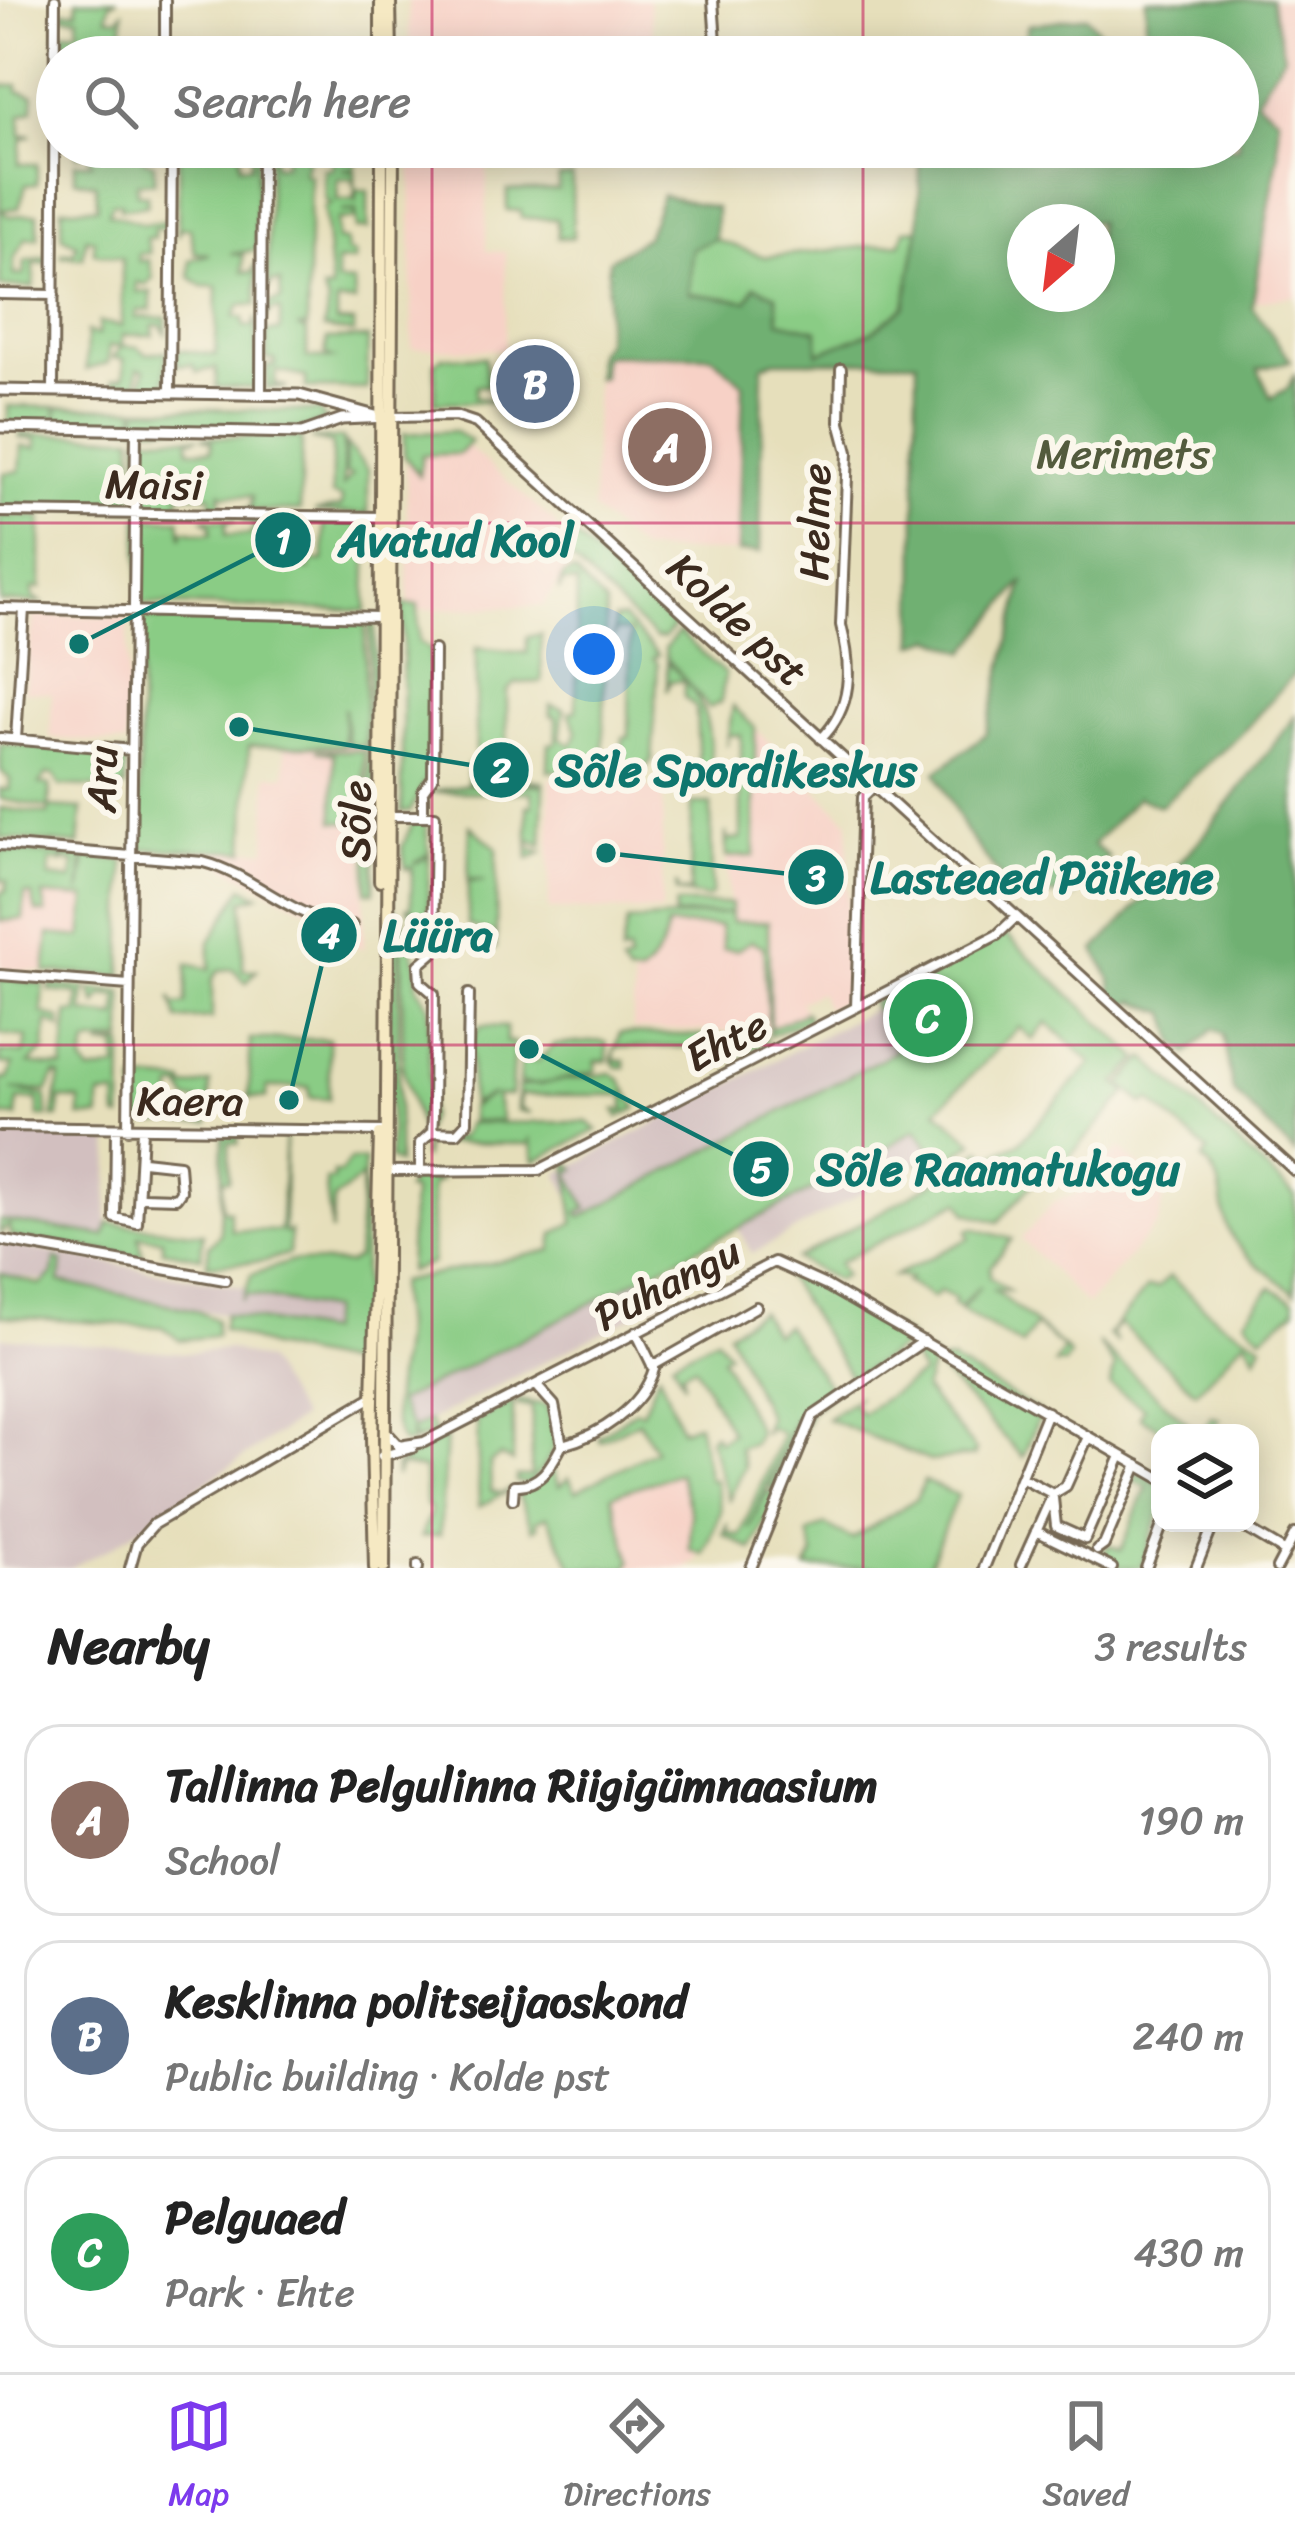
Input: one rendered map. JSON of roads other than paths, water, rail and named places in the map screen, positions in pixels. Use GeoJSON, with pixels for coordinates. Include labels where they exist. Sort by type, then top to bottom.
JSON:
{"type":"FeatureCollection","features":[{"type":"Feature","properties":{"kind":"main road"},"geometry":{"type":"LineString","coordinates":[[381,0],[381,36]]}},
{"type":"Feature","properties":{"kind":"main road"},"geometry":{"type":"LineString","coordinates":[[390,0],[391,36]]}},
{"type":"Feature","properties":{"kind":"main road","name":"Sõle"},"geometry":{"type":"LineString","coordinates":[[382,168],[383,1131]]}},
{"type":"Feature","properties":{"kind":"main road","name":"Sõle"},"geometry":{"type":"LineString","coordinates":[[384,417],[392,168]]}},
{"type":"Feature","properties":{"kind":"main road","name":"Sõle"},"geometry":{"type":"LineString","coordinates":[[379,1568],[372,1448],[388,816],[384,617]]}},
{"type":"Feature","properties":{"kind":"main road","name":"Sõle"},"geometry":{"type":"LineString","coordinates":[[379,1568],[391,1458],[382,1171]]}},
{"type":"Feature","properties":{"kind":"street"},"geometry":{"type":"LineString","coordinates":[[55,0],[55,36]]}},
{"type":"Feature","properties":{"kind":"street"},"geometry":{"type":"LineString","coordinates":[[165,0],[165,36]]}},
{"type":"Feature","properties":{"kind":"street"},"geometry":{"type":"LineString","coordinates":[[713,0],[716,36]]}},
{"type":"Feature","properties":{"kind":"street"},"geometry":{"type":"LineString","coordinates":[[53,391],[54,168]]}},
{"type":"Feature","properties":{"kind":"street"},"geometry":{"type":"LineString","coordinates":[[170,392],[172,168]]}},
{"type":"Feature","properties":{"kind":"street"},"geometry":{"type":"LineString","coordinates":[[261,394],[262,168]]}},
{"type":"Feature","properties":{"kind":"street"},"geometry":{"type":"LineString","coordinates":[[0,294],[54,295]]}},
{"type":"Feature","properties":{"kind":"street","name":"Helme"},"geometry":{"type":"LineString","coordinates":[[821,740],[847,705],[842,610],[848,452],[840,422],[841,369]]}},
{"type":"Feature","properties":{"kind":"street","name":"Kolde pst"},"geometry":{"type":"LineString","coordinates":[[0,391],[299,395],[384,417]]}},
{"type":"Feature","properties":{"kind":"street"},"geometry":{"type":"LineString","coordinates":[[329,423],[338,413],[331,404]]}},
{"type":"Feature","properties":{"kind":"street","name":"Kolde pst"},"geometry":{"type":"LineString","coordinates":[[0,428],[302,433],[329,423],[384,417],[455,416],[476,423],[1295,1171]]}},
{"type":"Feature","properties":{"kind":"street","name":"Aru"},"geometry":{"type":"LineString","coordinates":[[128,1129],[136,430]]}},
{"type":"Feature","properties":{"kind":"street","name":"Maisi"},"geometry":{"type":"LineString","coordinates":[[0,512],[384,516]]}},
{"type":"Feature","properties":{"kind":"street"},"geometry":{"type":"LineString","coordinates":[[0,608],[384,617]]}},
{"type":"Feature","properties":{"kind":"street"},"geometry":{"type":"LineString","coordinates":[[16,739],[24,608]]}},
{"type":"Feature","properties":{"kind":"street"},"geometry":{"type":"LineString","coordinates":[[423,816],[423,791],[433,777],[434,650]]}},
{"type":"Feature","properties":{"kind":"street"},"geometry":{"type":"LineString","coordinates":[[0,738],[132,750]]}},
{"type":"Feature","properties":{"kind":"street"},"geometry":{"type":"LineString","coordinates":[[856,1007],[863,797],[873,787]]}},
{"type":"Feature","properties":{"kind":"street"},"geometry":{"type":"LineString","coordinates":[[388,816],[435,816],[434,953],[419,965],[420,982],[434,994],[432,1132]]}},
{"type":"Feature","properties":{"kind":"street"},"geometry":{"type":"LineString","coordinates":[[0,845],[209,863],[321,924],[352,925]]}},
{"type":"Feature","properties":{"kind":"street","name":"Ehte"},"geometry":{"type":"LineString","coordinates":[[382,1171],[539,1170],[997,935],[1016,917]]}},
{"type":"Feature","properties":{"kind":"street"},"geometry":{"type":"LineString","coordinates":[[0,975],[129,985]]}},
{"type":"Feature","properties":{"kind":"street"},"geometry":{"type":"LineString","coordinates":[[420,1172],[420,1143],[432,1132],[458,1133],[467,1122],[470,994]]}},
{"type":"Feature","properties":{"kind":"street","name":"Kaera"},"geometry":{"type":"LineString","coordinates":[[0,1126],[383,1131]]}},
{"type":"Feature","properties":{"kind":"street"},"geometry":{"type":"LineString","coordinates":[[116,1129],[118,1222],[137,1222],[142,1197],[142,1130]]}},
{"type":"Feature","properties":{"kind":"street"},"geometry":{"type":"LineString","coordinates":[[142,1161],[179,1165],[181,1191],[176,1198],[142,1197]]}},
{"type":"Feature","properties":{"kind":"street"},"geometry":{"type":"LineString","coordinates":[[0,1240],[225,1280]]}},
{"type":"Feature","properties":{"kind":"street","name":"Puhangu"},"geometry":{"type":"LineString","coordinates":[[424,1442],[774,1262],[797,1269],[1151,1473]]}},
{"type":"Feature","properties":{"kind":"street"},"geometry":{"type":"LineString","coordinates":[[652,1366],[756,1306]]}},
{"type":"Feature","properties":{"kind":"street"},"geometry":{"type":"LineString","coordinates":[[513,1499],[514,1485],[529,1486],[543,1475],[562,1445],[619,1417],[648,1386],[652,1366],[636,1333]]}},
{"type":"Feature","properties":{"kind":"street"},"geometry":{"type":"LineString","coordinates":[[751,1568],[813,1416],[925,1341]]}},
{"type":"Feature","properties":{"kind":"street"},"geometry":{"type":"LineString","coordinates":[[536,1384],[554,1406],[562,1445]]}},
{"type":"Feature","properties":{"kind":"street"},"geometry":{"type":"LineString","coordinates":[[130,1568],[137,1543],[154,1525],[373,1397],[388,1398]]}},
{"type":"Feature","properties":{"kind":"street"},"geometry":{"type":"LineString","coordinates":[[984,1568],[1047,1412]]}},
{"type":"Feature","properties":{"kind":"street"},"geometry":{"type":"LineString","coordinates":[[388,1434],[398,1446],[424,1442]]}},
{"type":"Feature","properties":{"kind":"street"},"geometry":{"type":"LineString","coordinates":[[1022,1564],[1053,1496],[1066,1486],[1088,1437]]}},
{"type":"Feature","properties":{"kind":"street"},"geometry":{"type":"LineString","coordinates":[[372,1448],[391,1458],[424,1442]]}},
{"type":"Feature","properties":{"kind":"street"},"geometry":{"type":"LineString","coordinates":[[1053,1496],[1056,1526],[1085,1539],[1121,1456]]}},
{"type":"Feature","properties":{"kind":"street"},"geometry":{"type":"LineString","coordinates":[[1097,1550],[1104,1545],[1138,1465]]}},
{"type":"Feature","properties":{"kind":"street"},"geometry":{"type":"LineString","coordinates":[[1021,1477],[1053,1496]]}},
{"type":"Feature","properties":{"kind":"street"},"geometry":{"type":"LineString","coordinates":[[1036,1531],[1097,1565],[1112,1568]]}},
{"type":"Feature","properties":{"kind":"street"},"geometry":{"type":"LineString","coordinates":[[1146,1568],[1160,1532]]}},
{"type":"Feature","properties":{"kind":"street"},"geometry":{"type":"LineString","coordinates":[[1196,1568],[1210,1532]]}},
{"type":"Feature","properties":{"kind":"street"},"geometry":{"type":"LineString","coordinates":[[1252,1532],[1284,1551]]}},
{"type":"Feature","properties":{"kind":"street"},"geometry":{"type":"LineString","coordinates":[[1277,1568],[1295,1534]]}},
{"type":"Feature","properties":{"kind":"place","name":"Kesklinna politseijaoskond"},"geometry":{"type":"Point","coordinates":[535,384]}},
{"type":"Feature","properties":{"kind":"place","name":"Tallinna Pelgulinna Riigigümnaasium"},"geometry":{"type":"Point","coordinates":[667,447]}},
{"type":"Feature","properties":{"kind":"place","name":"Avatud Kool"},"geometry":{"type":"Point","coordinates":[79,644]}},
{"type":"Feature","properties":{"kind":"place","name":"Sõle Spordikeskus"},"geometry":{"type":"Point","coordinates":[239,727]}},
{"type":"Feature","properties":{"kind":"place","name":"Lasteaed Päikene"},"geometry":{"type":"Point","coordinates":[606,853]}},
{"type":"Feature","properties":{"kind":"place","name":"Pelguaed"},"geometry":{"type":"Point","coordinates":[928,1018]}},
{"type":"Feature","properties":{"kind":"place","name":"Sõle Raamatukogu"},"geometry":{"type":"Point","coordinates":[529,1049]}},
{"type":"Feature","properties":{"kind":"place","name":"Lüüra"},"geometry":{"type":"Point","coordinates":[289,1100]}},
{"type":"Feature","properties":{"kind":"park label","name":"Merimets"},"geometry":{"type":"Point","coordinates":[1123,453]}}]}
